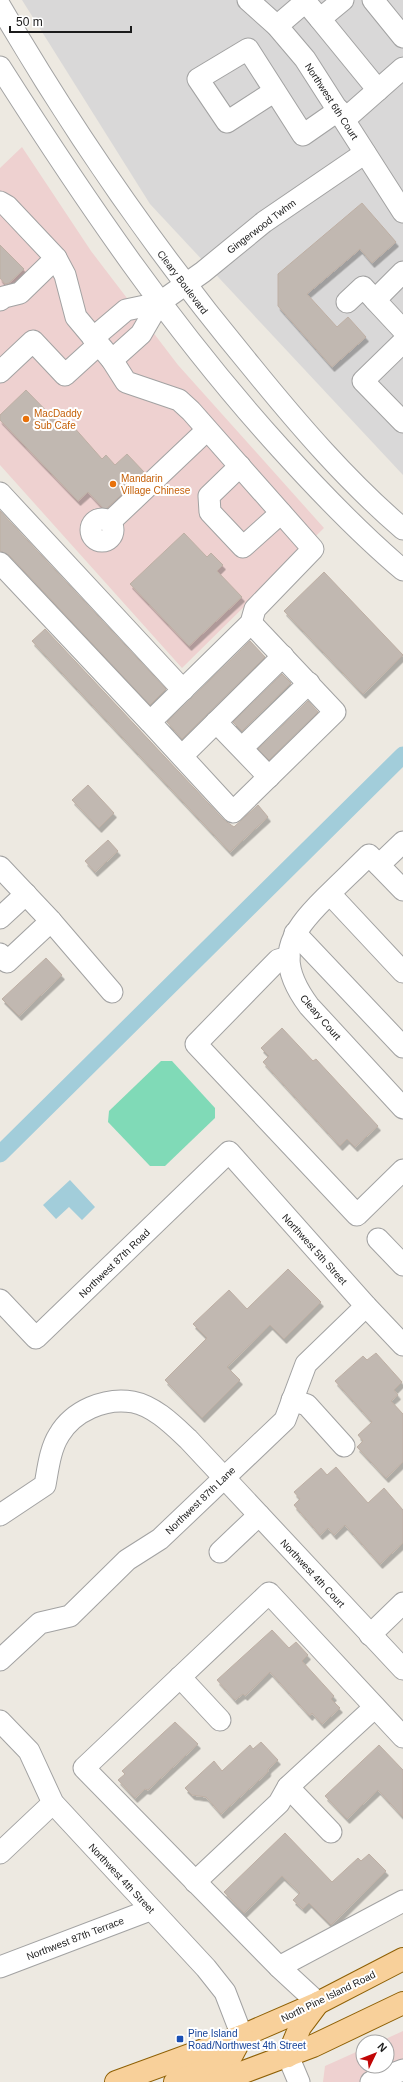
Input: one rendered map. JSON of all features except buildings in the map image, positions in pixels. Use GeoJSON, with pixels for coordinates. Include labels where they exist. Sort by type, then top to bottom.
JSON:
{"type":"FeatureCollection","features":[{"type":"Feature","properties":{"kind":"main road","name":"North Pine Island Road"},"geometry":{"type":"LineString","coordinates":[[116,2082],[242,2036],[318,2003],[403,1959]]}},
{"type":"Feature","properties":{"kind":"main road"},"geometry":{"type":"LineString","coordinates":[[288,2056],[300,2028],[318,2003]]}},
{"type":"Feature","properties":{"kind":"main road"},"geometry":{"type":"LineString","coordinates":[[217,2082],[314,2046],[403,2003]]}},
{"type":"Feature","properties":{"kind":"main road"},"geometry":{"type":"LineString","coordinates":[[175,2082],[228,2062],[242,2036]]}},
{"type":"Feature","properties":{"kind":"street","name":"Northwest 6th Court"},"geometry":{"type":"LineString","coordinates":[[248,0],[278,26],[305,59],[342,114],[403,212]]}},
{"type":"Feature","properties":{"kind":"street"},"geometry":{"type":"LineString","coordinates":[[320,19],[343,0]]}},
{"type":"Feature","properties":{"kind":"street"},"geometry":{"type":"LineString","coordinates":[[374,0],[403,37]]}},
{"type":"Feature","properties":{"kind":"street"},"geometry":{"type":"LineString","coordinates":[[278,26],[304,1],[378,90]]}},
{"type":"Feature","properties":{"kind":"street","name":"Cleary Boulevard"},"geometry":{"type":"LineString","coordinates":[[0,6],[74,127],[139,222],[185,285],[256,373],[309,435],[344,473],[403,529]]}},
{"type":"Feature","properties":{"kind":"street"},"geometry":{"type":"LineString","coordinates":[[0,67],[71,178],[159,303],[250,415],[319,491],[372,544],[403,570]]}},
{"type":"Feature","properties":{"kind":"street"},"geometry":{"type":"LineString","coordinates":[[275,91],[303,135],[342,114],[378,90],[403,68]]}},
{"type":"Feature","properties":{"kind":"street","name":"Gingerwood Twhm"},"geometry":{"type":"LineString","coordinates":[[159,303],[185,285],[264,222],[365,153]]}},
{"type":"Feature","properties":{"kind":"street"},"geometry":{"type":"LineString","coordinates":[[0,202],[7,206],[56,258],[64,275],[76,317],[126,382],[179,400],[314,550],[254,609],[251,623],[150,722]]}},
{"type":"Feature","properties":{"kind":"street"},"geometry":{"type":"LineString","coordinates":[[0,300],[4,297],[20,293],[56,258]]}},
{"type":"Feature","properties":{"kind":"street"},"geometry":{"type":"LineString","coordinates":[[375,300],[403,272]]}},
{"type":"Feature","properties":{"kind":"street"},"geometry":{"type":"LineString","coordinates":[[347,302],[363,287],[403,330]]}},
{"type":"Feature","properties":{"kind":"street"},"geometry":{"type":"LineString","coordinates":[[0,372],[33,341],[65,375],[101,348],[141,334],[159,303]]}},
{"type":"Feature","properties":{"kind":"street"},"geometry":{"type":"LineString","coordinates":[[101,348],[126,310],[159,303]]}},
{"type":"Feature","properties":{"kind":"street"},"geometry":{"type":"LineString","coordinates":[[403,342],[363,381],[403,422]]}},
{"type":"Feature","properties":{"kind":"street"},"geometry":{"type":"LineString","coordinates":[[110,522],[207,430]]}},
{"type":"Feature","properties":{"kind":"street"},"geometry":{"type":"LineString","coordinates":[[240,466],[209,496],[210,512],[243,547],[281,513]]}},
{"type":"Feature","properties":{"kind":"street"},"geometry":{"type":"LineString","coordinates":[[0,494],[183,690]]}},
{"type":"Feature","properties":{"kind":"street"},"geometry":{"type":"LineString","coordinates":[[0,563],[234,812],[336,712],[251,623]]}},
{"type":"Feature","properties":{"kind":"street"},"geometry":{"type":"LineString","coordinates":[[182,756],[283,656]]}},
{"type":"Feature","properties":{"kind":"street"},"geometry":{"type":"LineString","coordinates":[[242,748],[309,683]]}},
{"type":"Feature","properties":{"kind":"street"},"geometry":{"type":"LineString","coordinates":[[216,722],[269,777]]}},
{"type":"Feature","properties":{"kind":"street"},"geometry":{"type":"LineString","coordinates":[[403,842],[379,865],[403,890]]}},
{"type":"Feature","properties":{"kind":"street","name":"Cleary Court"},"geometry":{"type":"LineString","coordinates":[[379,865],[369,855],[308,915],[295,933],[289,957],[299,993],[309,1006],[403,1108]]}},
{"type":"Feature","properties":{"kind":"street"},"geometry":{"type":"LineString","coordinates":[[0,867],[51,921],[112,992]]}},
{"type":"Feature","properties":{"kind":"street"},"geometry":{"type":"LineString","coordinates":[[0,918],[26,894]]}},
{"type":"Feature","properties":{"kind":"street"},"geometry":{"type":"LineString","coordinates":[[330,894],[403,972]]}},
{"type":"Feature","properties":{"kind":"street"},"geometry":{"type":"LineString","coordinates":[[0,954],[7,962],[51,921]]}},
{"type":"Feature","properties":{"kind":"street"},"geometry":{"type":"LineString","coordinates":[[295,933],[403,1047]]}},
{"type":"Feature","properties":{"kind":"street"},"geometry":{"type":"LineString","coordinates":[[289,957],[278,960],[196,1044],[356,1215],[403,1170]]}},
{"type":"Feature","properties":{"kind":"street","name":"Northwest 87th Road"},"geometry":{"type":"LineString","coordinates":[[0,1300],[36,1338],[230,1152]]}},
{"type":"Feature","properties":{"kind":"street","name":"Northwest 5th Street"},"geometry":{"type":"LineString","coordinates":[[230,1152],[366,1306],[403,1345]]}},
{"type":"Feature","properties":{"kind":"street"},"geometry":{"type":"LineString","coordinates":[[378,1238],[403,1265]]}},
{"type":"Feature","properties":{"kind":"street","name":"Northwest 87th Lane"},"geometry":{"type":"LineString","coordinates":[[0,1660],[40,1623],[70,1616],[127,1560],[160,1539],[223,1477],[285,1420],[306,1364],[366,1306]]}},
{"type":"Feature","properties":{"kind":"street"},"geometry":{"type":"LineString","coordinates":[[292,1400],[307,1405],[344,1446]]}},
{"type":"Feature","properties":{"kind":"street","name":"Northwest 4th Court"},"geometry":{"type":"LineString","coordinates":[[0,1515],[45,1485],[58,1436],[69,1421],[87,1409],[108,1402],[133,1402],[168,1420],[188,1439],[403,1669]]}},
{"type":"Feature","properties":{"kind":"street"},"geometry":{"type":"LineString","coordinates":[[220,1552],[259,1515]]}},
{"type":"Feature","properties":{"kind":"street"},"geometry":{"type":"LineString","coordinates":[[318,2003],[279,1967],[84,1768],[269,1593],[403,1737]]}},
{"type":"Feature","properties":{"kind":"street"},"geometry":{"type":"LineString","coordinates":[[370,1635],[403,1603]]}},
{"type":"Feature","properties":{"kind":"street"},"geometry":{"type":"LineString","coordinates":[[180,1677],[220,1720]]}},
{"type":"Feature","properties":{"kind":"street"},"geometry":{"type":"LineString","coordinates":[[195,1882],[279,1803],[288,1787],[375,1707]]}},
{"type":"Feature","properties":{"kind":"street","name":"Northwest 4th Street"},"geometry":{"type":"LineString","coordinates":[[0,1721],[29,1751],[53,1803],[150,1910],[206,1968],[226,1992],[242,2036]]}},
{"type":"Feature","properties":{"kind":"street"},"geometry":{"type":"LineString","coordinates":[[288,1787],[331,1832]]}},
{"type":"Feature","properties":{"kind":"street"},"geometry":{"type":"LineString","coordinates":[[0,1853],[53,1803]]}},
{"type":"Feature","properties":{"kind":"street"},"geometry":{"type":"LineString","coordinates":[[279,1967],[403,1901]]}},
{"type":"Feature","properties":{"kind":"street","name":"Northwest 87th Terrace"},"geometry":{"type":"LineString","coordinates":[[0,1967],[150,1910]]}},
{"type":"Feature","properties":{"kind":"street"},"geometry":{"type":"LineString","coordinates":[[288,2056],[299,2082]]}},
{"type":"Feature","properties":{"kind":"street"},"geometry":{"type":"LineString","coordinates":[[371,2082],[403,2070]]}},
{"type":"Feature","properties":{"kind":"shaded area"},"geometry":{"type":"Polygon","coordinates":[[[22,0],[403,0],[403,475],[150,204],[22,0]]]}},
{"type":"Feature","properties":{"kind":"shaded area"},"geometry":{"type":"Polygon","coordinates":[[[22,147],[91,251],[178,365],[324,528],[182,668],[0,465],[0,168],[22,147]]]}},
{"type":"Feature","properties":{"kind":"shaded area"},"geometry":{"type":"Polygon","coordinates":[[[403,2031],[403,2082],[323,2082],[325,2066],[355,2053],[355,2074],[395,2074],[395,2035],[403,2031]]]}},
{"type":"Feature","properties":{"kind":"green space"},"geometry":{"type":"Polygon","coordinates":[[[161,1061],[172,1061],[215,1108],[215,1118],[165,1166],[150,1166],[108,1122],[109,1111],[161,1061]]]}},
{"type":"Feature","properties":{"kind":"water"},"geometry":{"type":"Polygon","coordinates":[[[70,1180],[95,1207],[82,1220],[69,1207],[56,1219],[43,1205],[70,1180]]]}},
{"type":"Feature","properties":{"kind":"waterway"},"geometry":{"type":"LineString","coordinates":[[0,1154],[403,755]]}},
{"type":"Feature","properties":{"kind":"place","name":"MacDaddy Sub Cafe"},"geometry":{"type":"Point","coordinates":[26,419]}},
{"type":"Feature","properties":{"kind":"place","name":"Mandarin Village Chinese"},"geometry":{"type":"Point","coordinates":[113,484]}},
{"type":"Feature","properties":{"kind":"place","name":"Pine Island Road/Northwest 4th Street"},"geometry":{"type":"Point","coordinates":[180,2039]}}]}
